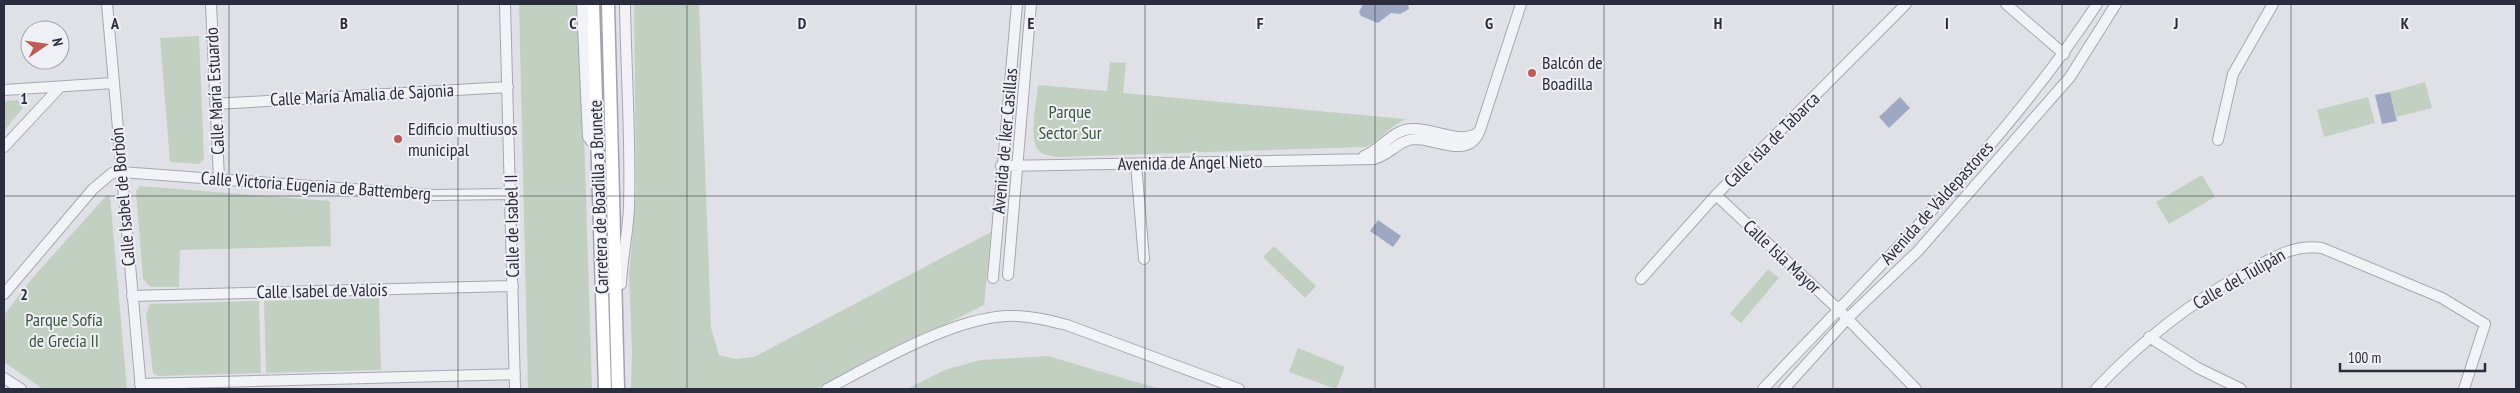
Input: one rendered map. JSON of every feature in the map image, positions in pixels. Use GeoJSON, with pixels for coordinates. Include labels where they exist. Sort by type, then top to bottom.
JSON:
{"type":"FeatureCollection","features":[{"type":"Feature","properties":{"kind":"main road","name":"Carretera de Boadilla a Brunete"},"geometry":{"type":"LineString","coordinates":[[594,4],[604,389]]}},
{"type":"Feature","properties":{"kind":"main road","name":"Carretera de Boadilla a Brunete"},"geometry":{"type":"LineString","coordinates":[[608,4],[618,389]]}},
{"type":"Feature","properties":{"kind":"street","name":"Calle Isabel de Borbón"},"geometry":{"type":"LineString","coordinates":[[106,4],[140,387]]}},
{"type":"Feature","properties":{"kind":"street","name":"Calle María Estuardo"},"geometry":{"type":"LineString","coordinates":[[210,4],[219,179]]}},
{"type":"Feature","properties":{"kind":"street","name":"Calle de Isabel II"},"geometry":{"type":"LineString","coordinates":[[506,4],[515,389]]}},
{"type":"Feature","properties":{"kind":"street"},"geometry":{"type":"LineString","coordinates":[[582,4],[588,137],[598,150]]}},
{"type":"Feature","properties":{"kind":"street"},"geometry":{"type":"LineString","coordinates":[[617,347],[622,256],[629,203],[627,4]]}},
{"type":"Feature","properties":{"kind":"street","name":"Avenida de Íker Casillas"},"geometry":{"type":"LineString","coordinates":[[994,278],[1001,166],[1017,4]]}},
{"type":"Feature","properties":{"kind":"street","name":"Avenida de Íker Casillas"},"geometry":{"type":"LineString","coordinates":[[1008,276],[1032,4]]}},
{"type":"Feature","properties":{"kind":"street","name":"Avenida de Ángel Nieto"},"geometry":{"type":"LineString","coordinates":[[1001,166],[1378,158],[1398,144],[1413,139],[1462,147],[1471,144],[1477,139],[1521,4]]}},
{"type":"Feature","properties":{"kind":"street","name":"Calle Isla de Tabarca"},"geometry":{"type":"LineString","coordinates":[[1641,279],[1716,196],[1906,4]]}},
{"type":"Feature","properties":{"kind":"street"},"geometry":{"type":"LineString","coordinates":[[2006,4],[2064,54]]}},
{"type":"Feature","properties":{"kind":"street","name":"Avenida de Valdepastores"},"geometry":{"type":"LineString","coordinates":[[1763,389],[1838,309],[1904,243],[2037,90],[2064,54],[2097,4]]}},
{"type":"Feature","properties":{"kind":"street","name":"Avenida de Valdepastores"},"geometry":{"type":"LineString","coordinates":[[1784,389],[1847,319],[1918,250],[2070,77],[2116,4]]}},
{"type":"Feature","properties":{"kind":"street"},"geometry":{"type":"LineString","coordinates":[[2218,140],[2233,74],[2273,4]]}},
{"type":"Feature","properties":{"kind":"street"},"geometry":{"type":"LineString","coordinates":[[4,90],[113,83]]}},
{"type":"Feature","properties":{"kind":"street"},"geometry":{"type":"LineString","coordinates":[[4,147],[60,87]]}},
{"type":"Feature","properties":{"kind":"street","name":"Calle María Amalia de Sajonia"},"geometry":{"type":"LineString","coordinates":[[216,104],[508,87]]}},
{"type":"Feature","properties":{"kind":"street"},"geometry":{"type":"LineString","coordinates":[[1136,164],[1144,259]]}},
{"type":"Feature","properties":{"kind":"street"},"geometry":{"type":"LineString","coordinates":[[4,294],[93,189],[112,174],[122,172]]}},
{"type":"Feature","properties":{"kind":"street","name":"Calle Victoria Eugenia de Battemberg"},"geometry":{"type":"LineString","coordinates":[[122,172],[434,195],[511,194]]}},
{"type":"Feature","properties":{"kind":"street","name":"Calle Isla Mayor"},"geometry":{"type":"LineString","coordinates":[[1716,196],[1838,309],[1916,389]]}},
{"type":"Feature","properties":{"kind":"street","name":"Calle del Tulipán"},"geometry":{"type":"LineString","coordinates":[[2096,389],[2149,337],[2211,291],[2289,249],[2308,246],[2322,248],[2442,298],[2485,324],[2464,389]]}},
{"type":"Feature","properties":{"kind":"street","name":"Calle Isabel de Valois"},"geometry":{"type":"LineString","coordinates":[[132,296],[513,286]]}},
{"type":"Feature","properties":{"kind":"street"},"geometry":{"type":"LineString","coordinates":[[827,389],[948,329],[1005,316],[1042,319],[1067,325],[1240,389]]}},
{"type":"Feature","properties":{"kind":"street"},"geometry":{"type":"LineString","coordinates":[[2149,337],[2198,368],[2241,389]]}},
{"type":"Feature","properties":{"kind":"street"},"geometry":{"type":"LineString","coordinates":[[140,387],[515,374]]}},
{"type":"Feature","properties":{"kind":"street"},"geometry":{"type":"LineString","coordinates":[[4,378],[21,389]]}},
{"type":"Feature","properties":{"kind":"green space"},"geometry":{"type":"Polygon","coordinates":[[[519,4],[580,4],[592,389],[528,389],[519,4]]]}},
{"type":"Feature","properties":{"kind":"green space"},"geometry":{"type":"Polygon","coordinates":[[[634,4],[699,4],[711,328],[719,355],[735,359],[754,357],[991,232],[984,305],[816,389],[631,389],[632,352],[629,275],[636,193],[634,4]]]}},
{"type":"Feature","properties":{"kind":"green space"},"geometry":{"type":"Polygon","coordinates":[[[199,36],[204,159],[199,164],[170,162],[160,38],[199,36]]]}},
{"type":"Feature","properties":{"kind":"green space","name":"Parque Sector Sur"},"geometry":{"type":"Polygon","coordinates":[[[1110,62],[1126,63],[1123,93],[1406,119],[1366,147],[1058,157],[1041,153],[1036,146],[1034,138],[1038,85],[1107,91],[1110,62]]]}},
{"type":"Feature","properties":{"kind":"green space"},"geometry":{"type":"Polygon","coordinates":[[[2425,82],[2432,108],[2397,117],[2390,92],[2425,82]]]}},
{"type":"Feature","properties":{"kind":"green space"},"geometry":{"type":"Polygon","coordinates":[[[2368,97],[2375,123],[2324,137],[2317,110],[2368,97]]]}},
{"type":"Feature","properties":{"kind":"green space"},"geometry":{"type":"Polygon","coordinates":[[[17,100],[22,104],[22,109],[4,131],[4,101],[17,100]]]}},
{"type":"Feature","properties":{"kind":"green space"},"geometry":{"type":"Polygon","coordinates":[[[2202,175],[2215,197],[2169,224],[2156,202],[2202,175]]]}},
{"type":"Feature","properties":{"kind":"green space"},"geometry":{"type":"Polygon","coordinates":[[[140,186],[330,201],[331,246],[180,250],[179,287],[150,287],[143,279],[136,191],[140,186]]]}},
{"type":"Feature","properties":{"kind":"green space","name":"Parque Sofía de Grecia II"},"geometry":{"type":"Polygon","coordinates":[[[107,195],[110,195],[127,389],[43,389],[4,362],[4,315],[34,276],[107,195]]]}},
{"type":"Feature","properties":{"kind":"green space"},"geometry":{"type":"Polygon","coordinates":[[[1274,246],[1316,286],[1305,298],[1263,257],[1274,246]]]}},
{"type":"Feature","properties":{"kind":"green space"},"geometry":{"type":"Polygon","coordinates":[[[1768,269],[1779,278],[1741,323],[1730,314],[1768,269]]]}},
{"type":"Feature","properties":{"kind":"green space"},"geometry":{"type":"Polygon","coordinates":[[[379,298],[381,370],[266,373],[264,301],[379,298]]]}},
{"type":"Feature","properties":{"kind":"green space"},"geometry":{"type":"Polygon","coordinates":[[[259,301],[261,373],[158,376],[153,373],[146,315],[150,304],[259,301]]]}},
{"type":"Feature","properties":{"kind":"green space"},"geometry":{"type":"Polygon","coordinates":[[[1298,348],[1345,367],[1336,389],[1289,372],[1298,348]]]}},
{"type":"Feature","properties":{"kind":"green space"},"geometry":{"type":"Polygon","coordinates":[[[1048,356],[1160,389],[907,389],[947,369],[981,360],[1048,356]]]}},
{"type":"Feature","properties":{"kind":"water"},"geometry":{"type":"Polygon","coordinates":[[[1363,4],[1408,4],[1409,9],[1400,14],[1391,13],[1378,23],[1361,16],[1359,12],[1363,4]]]}},
{"type":"Feature","properties":{"kind":"water"},"geometry":{"type":"Polygon","coordinates":[[[2390,92],[2397,121],[2382,124],[2375,95],[2390,92]]]}},
{"type":"Feature","properties":{"kind":"water"},"geometry":{"type":"Polygon","coordinates":[[[1900,97],[1910,108],[1889,128],[1879,117],[1900,97]]]}},
{"type":"Feature","properties":{"kind":"water"},"geometry":{"type":"Polygon","coordinates":[[[1378,220],[1401,236],[1393,247],[1370,231],[1378,220]]]}},
{"type":"Feature","properties":{"kind":"place","name":"Balcón de Boadilla"},"geometry":{"type":"Point","coordinates":[1532,73]}},
{"type":"Feature","properties":{"kind":"place","name":"Edificio multiusos municipal"},"geometry":{"type":"Point","coordinates":[398,139]}}]}
